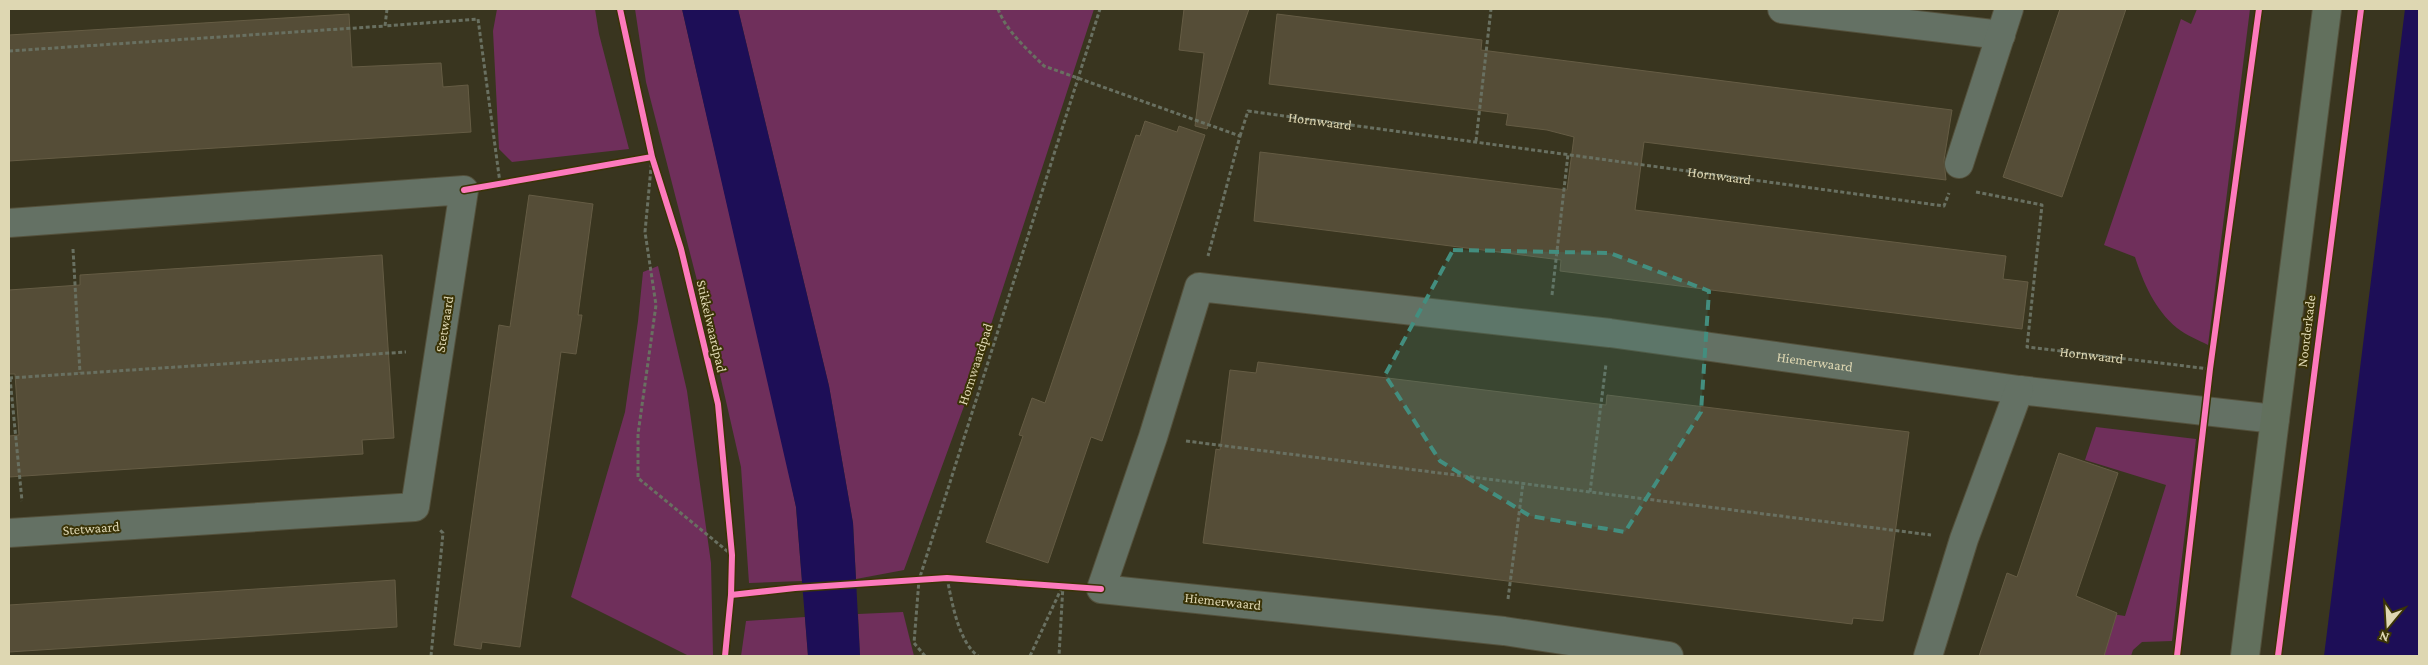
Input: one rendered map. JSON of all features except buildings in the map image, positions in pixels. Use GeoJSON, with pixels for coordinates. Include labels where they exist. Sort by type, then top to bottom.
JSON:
{"type":"FeatureCollection","features":[{"type":"Feature","properties":{"kind":"main road","name":"Noorderkade"},"geometry":{"type":"LineString","coordinates":[[2245,656],[2327,9]]}},
{"type":"Feature","properties":{"kind":"street"},"geometry":{"type":"LineString","coordinates":[[1782,9],[2001,35]]}},
{"type":"Feature","properties":{"kind":"street"},"geometry":{"type":"LineString","coordinates":[[1955,176],[2010,9]]}},
{"type":"Feature","properties":{"kind":"street"},"geometry":{"type":"LineString","coordinates":[[9,223],[464,190]]}},
{"type":"Feature","properties":{"kind":"street","name":"Stetwaard"},"geometry":{"type":"LineString","coordinates":[[17,532],[414,507],[464,190]]}},
{"type":"Feature","properties":{"kind":"street"},"geometry":{"type":"LineString","coordinates":[[1101,589],[1153,437],[1199,287]]}},
{"type":"Feature","properties":{"kind":"street","name":"Hiemerwaard"},"geometry":{"type":"LineString","coordinates":[[1199,287],[1610,333],[2019,390],[2275,419]]}},
{"type":"Feature","properties":{"kind":"street"},"geometry":{"type":"LineString","coordinates":[[1928,656],[1964,539],[2019,390]]}},
{"type":"Feature","properties":{"kind":"street","name":"Hiemerwaard"},"geometry":{"type":"LineString","coordinates":[[1101,589],[1504,631],[1669,656]]}},
{"type":"Feature","properties":{"kind":"path"},"geometry":{"type":"LineString","coordinates":[[385,26],[387,9]]}},
{"type":"Feature","properties":{"kind":"path"},"geometry":{"type":"LineString","coordinates":[[998,9],[1002,19],[1021,44],[1044,66],[1240,136],[1199,287]]}},
{"type":"Feature","properties":{"kind":"path"},"geometry":{"type":"LineString","coordinates":[[1476,141],[1491,9]]}},
{"type":"Feature","properties":{"kind":"path"},"geometry":{"type":"LineString","coordinates":[[9,51],[478,19],[500,183]]}},
{"type":"Feature","properties":{"kind":"path"},"geometry":{"type":"LineString","coordinates":[[650,148],[658,176]]}},
{"type":"Feature","properties":{"kind":"path"},"geometry":{"type":"LineString","coordinates":[[1548,326],[1568,154]]}},
{"type":"Feature","properties":{"kind":"path"},"geometry":{"type":"LineString","coordinates":[[642,159],[652,157]]}},
{"type":"Feature","properties":{"kind":"path"},"geometry":{"type":"LineString","coordinates":[[652,157],[645,232],[656,305],[638,434],[638,478],[732,554]]}},
{"type":"Feature","properties":{"kind":"path"},"geometry":{"type":"LineString","coordinates":[[464,190],[510,181]]}},
{"type":"Feature","properties":{"kind":"path"},"geometry":{"type":"LineString","coordinates":[[72,218],[80,373]]}},
{"type":"Feature","properties":{"kind":"path"},"geometry":{"type":"LineString","coordinates":[[1590,492],[1610,333]]}},
{"type":"Feature","properties":{"kind":"path"},"geometry":{"type":"LineString","coordinates":[[17,532],[10,378],[440,350]]}},
{"type":"Feature","properties":{"kind":"path"},"geometry":{"type":"LineString","coordinates":[[2206,410],[2212,359]]}},
{"type":"Feature","properties":{"kind":"path"},"geometry":{"type":"LineString","coordinates":[[1153,437],[1964,539]]}},
{"type":"Feature","properties":{"kind":"path"},"geometry":{"type":"LineString","coordinates":[[1504,631],[1523,483]]}},
{"type":"Feature","properties":{"kind":"path"},"geometry":{"type":"LineString","coordinates":[[414,507],[443,533],[431,656]]}},
{"type":"Feature","properties":{"kind":"path"},"geometry":{"type":"LineString","coordinates":[[731,546],[732,563]]}},
{"type":"Feature","properties":{"kind":"path"},"geometry":{"type":"LineString","coordinates":[[948,578],[955,616],[971,651],[978,656]]}},
{"type":"Feature","properties":{"kind":"path"},"geometry":{"type":"LineString","coordinates":[[909,580],[928,579]]}},
{"type":"Feature","properties":{"kind":"path"},"geometry":{"type":"LineString","coordinates":[[938,579],[957,579]]}},
{"type":"Feature","properties":{"kind":"path"},"geometry":{"type":"LineString","coordinates":[[1053,584],[1101,589]]}},
{"type":"Feature","properties":{"kind":"path"},"geometry":{"type":"LineString","coordinates":[[1030,656],[1063,585]]}},
{"type":"Feature","properties":{"kind":"path"},"geometry":{"type":"LineString","coordinates":[[1058,656],[1063,585]]}},
{"type":"Feature","properties":{"kind":"highlighted area"},"geometry":{"type":"Polygon","coordinates":[[[1453,250],[1610,253],[1709,291],[1701,412],[1625,532],[1530,516],[1440,461],[1385,375],[1453,250]]]}},
{"type":"Feature","properties":{"kind":"shaded area"},"geometry":{"type":"Polygon","coordinates":[[[497,9],[595,9],[599,34],[629,149],[512,162],[499,149],[493,31],[497,9]]]}},
{"type":"Feature","properties":{"kind":"shaded area"},"geometry":{"type":"Polygon","coordinates":[[[635,9],[682,9],[786,458],[796,507],[802,581],[749,583],[741,467],[710,331],[646,82],[635,9]]]}},
{"type":"Feature","properties":{"kind":"shaded area"},"geometry":{"type":"Polygon","coordinates":[[[682,9],[738,9],[829,386],[853,523],[860,656],[808,656],[796,507],[682,9]]]}},
{"type":"Feature","properties":{"kind":"shaded area"},"geometry":{"type":"Polygon","coordinates":[[[738,9],[1094,9],[967,398],[904,570],[856,579],[853,523],[829,386],[738,9]]]}},
{"type":"Feature","properties":{"kind":"shaded area"},"geometry":{"type":"Polygon","coordinates":[[[2197,9],[2250,9],[2208,345],[2181,331],[2162,313],[2146,286],[2135,257],[2104,245],[2181,19],[2191,24],[2197,9]]]}},
{"type":"Feature","properties":{"kind":"shaded area"},"geometry":{"type":"Polygon","coordinates":[[[2405,9],[2419,9],[2419,656],[2324,656],[2405,9]]]}},
{"type":"Feature","properties":{"kind":"shaded area"},"geometry":{"type":"Polygon","coordinates":[[[658,266],[687,391],[711,563],[713,656],[689,656],[571,597],[625,412],[643,272],[658,266]]]}},
{"type":"Feature","properties":{"kind":"shaded area"},"geometry":{"type":"Polygon","coordinates":[[[2096,427],[2196,439],[2172,641],[2142,642],[2133,650],[2131,656],[2092,656],[2106,613],[2125,616],[2166,485],[2085,460],[2096,427]]]}},
{"type":"Feature","properties":{"kind":"shaded area"},"geometry":{"type":"Polygon","coordinates":[[[903,612],[914,656],[860,656],[858,614],[903,612]]]}},
{"type":"Feature","properties":{"kind":"shaded area"},"geometry":{"type":"Polygon","coordinates":[[[805,617],[808,656],[741,656],[746,621],[805,617]]]}},
{"type":"Feature","properties":{"kind":"cycle path","name":"Stikkelwaardpad"},"geometry":{"type":"LineString","coordinates":[[620,9],[652,157],[681,249],[718,404],[732,555],[731,595],[725,656]]}},
{"type":"Feature","properties":{"kind":"cycle path"},"geometry":{"type":"LineString","coordinates":[[2177,656],[2210,369],[2259,9]]}},
{"type":"Feature","properties":{"kind":"cycle path"},"geometry":{"type":"LineString","coordinates":[[2278,656],[2361,9]]}},
{"type":"Feature","properties":{"kind":"cycle path"},"geometry":{"type":"LineString","coordinates":[[464,190],[652,157]]}},
{"type":"Feature","properties":{"kind":"cycle path"},"geometry":{"type":"LineString","coordinates":[[731,595],[795,588],[947,578],[1101,589]]}}]}
